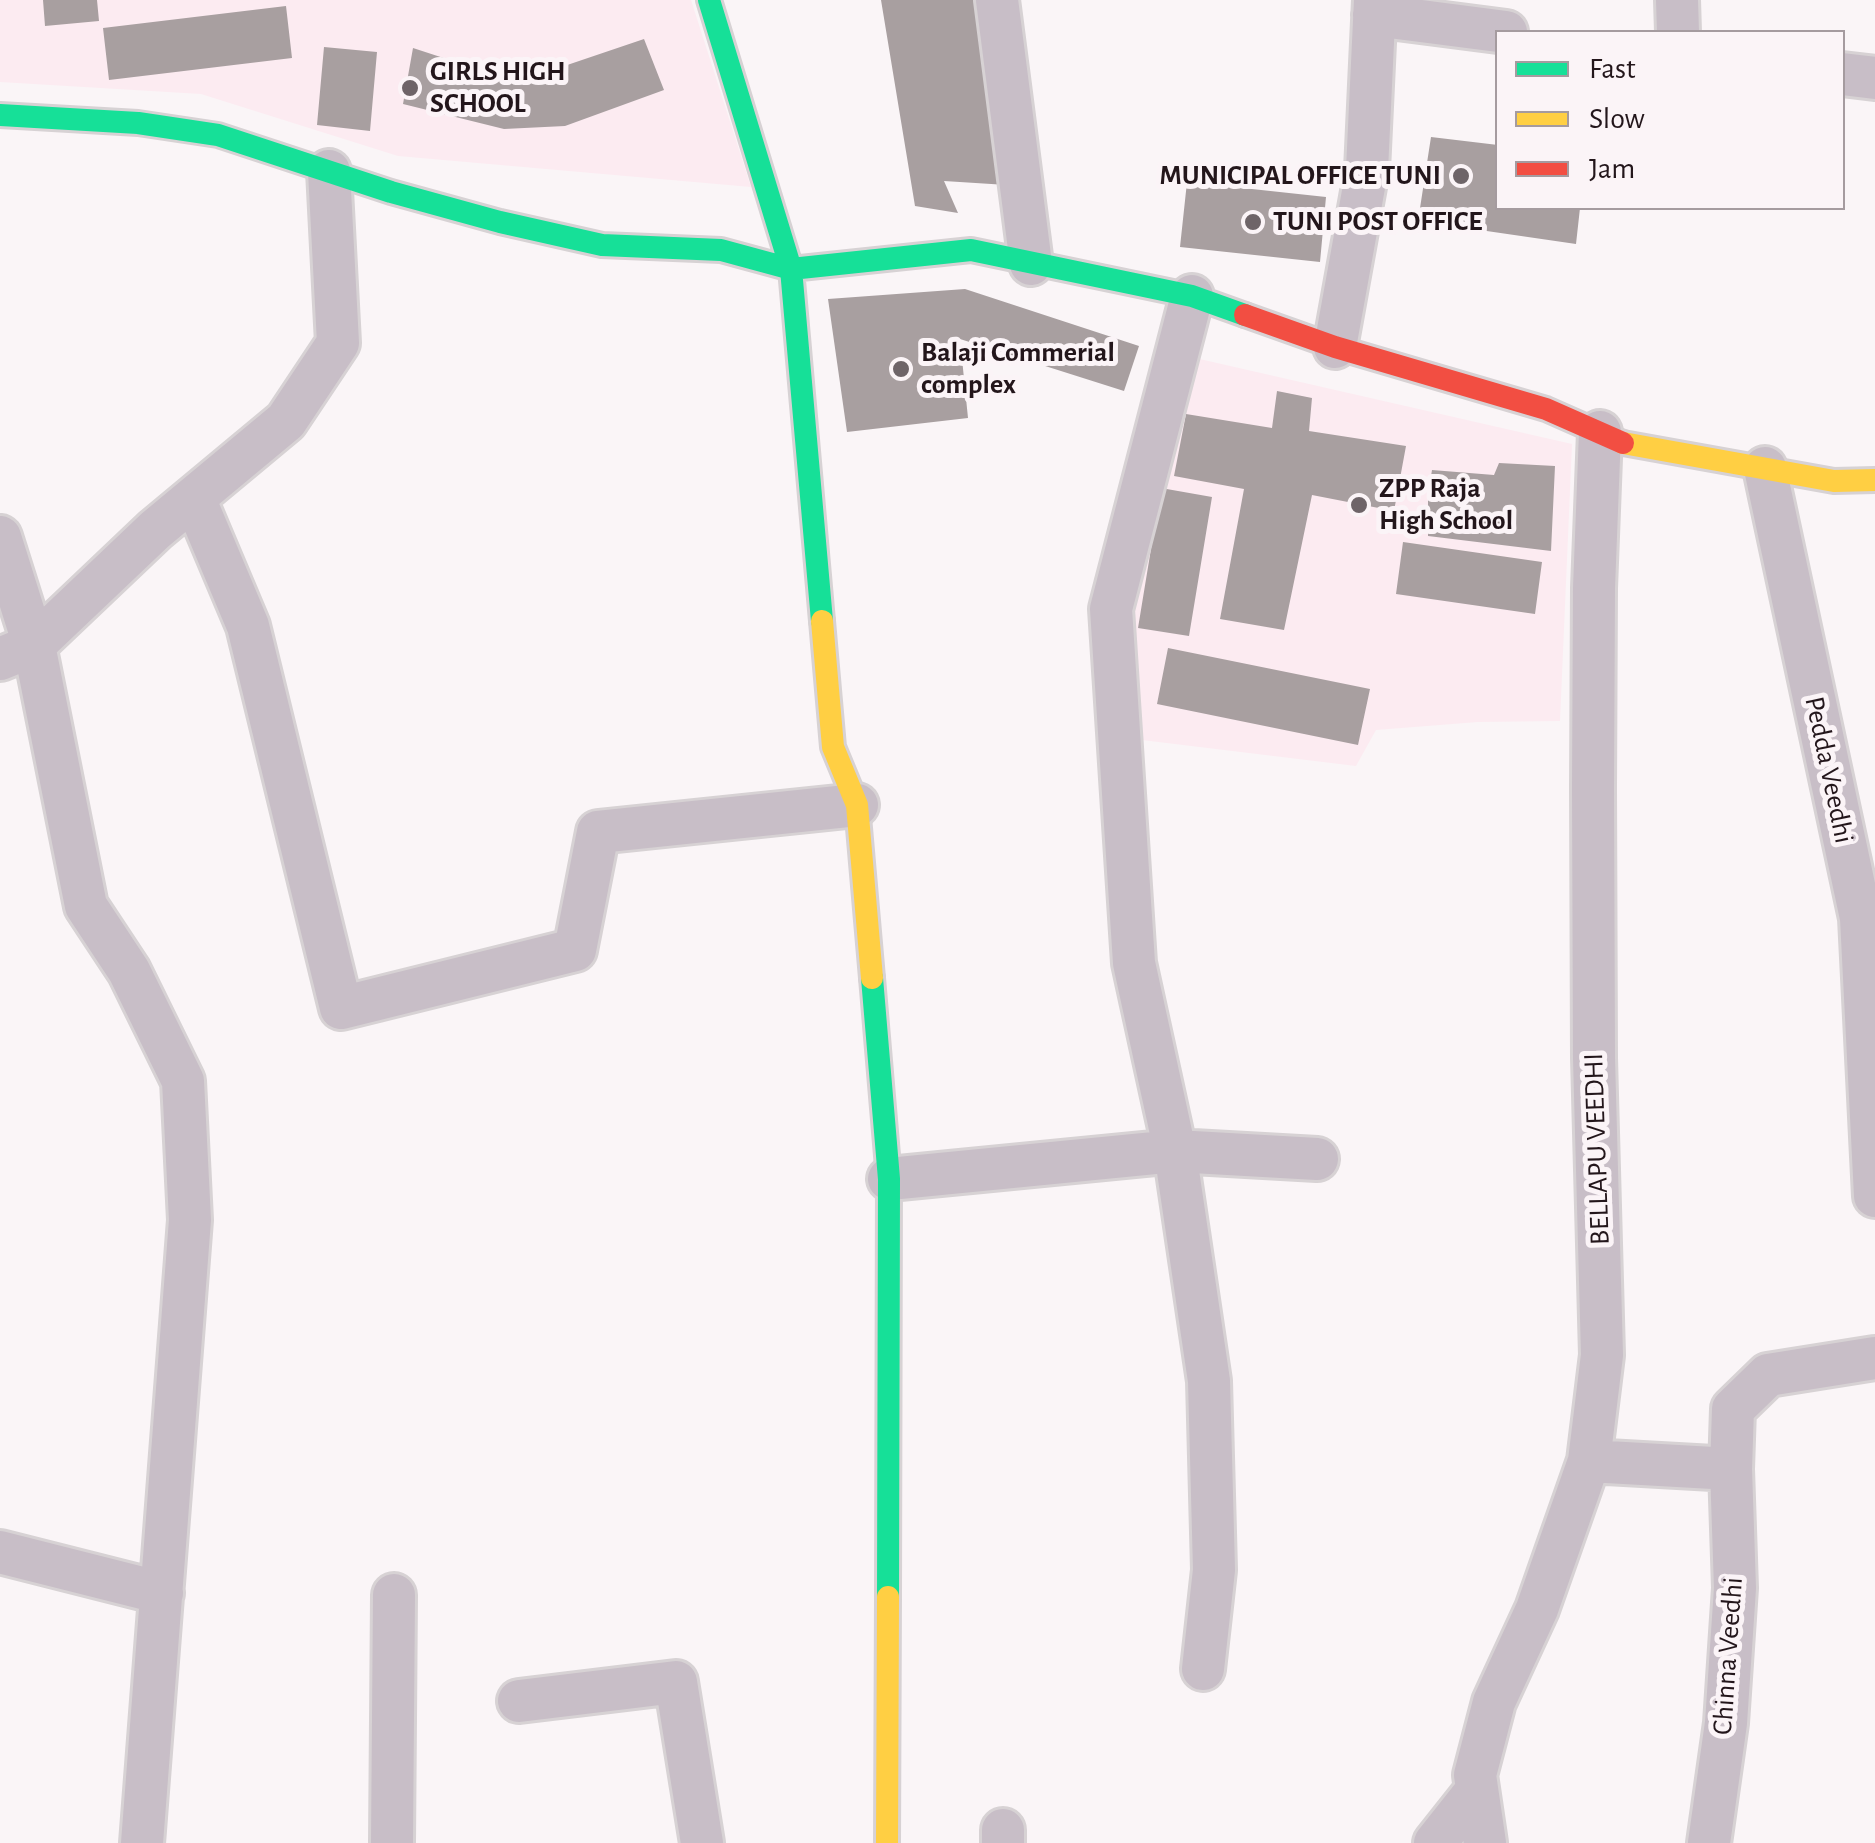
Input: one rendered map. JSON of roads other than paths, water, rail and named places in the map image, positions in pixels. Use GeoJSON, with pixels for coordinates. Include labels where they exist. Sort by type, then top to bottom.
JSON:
{"type":"FeatureCollection","features":[{"type":"Feature","properties":{"kind":"main road"},"geometry":{"type":"LineString","coordinates":[[709,0],[791,269],[833,747],[857,805],[889,1179],[888,1843]]}},
{"type":"Feature","properties":{"kind":"main road"},"geometry":{"type":"LineString","coordinates":[[0,115],[138,124],[218,135],[500,222],[602,245],[721,250],[791,269],[970,250],[1192,296],[1334,347],[1546,409],[1632,446],[1834,480],[1875,480]]}},
{"type":"Feature","properties":{"kind":"street"},"geometry":{"type":"LineString","coordinates":[[997,0],[1031,264]]}},
{"type":"Feature","properties":{"kind":"street"},"geometry":{"type":"LineString","coordinates":[[1678,0],[1678,30]]}},
{"type":"Feature","properties":{"kind":"street"},"geometry":{"type":"LineString","coordinates":[[1334,347],[1367,170],[1375,8],[1495,30]]}},
{"type":"Feature","properties":{"kind":"street"},"geometry":{"type":"LineString","coordinates":[[1845,74],[1875,78]]}},
{"type":"Feature","properties":{"kind":"street"},"geometry":{"type":"LineString","coordinates":[[17,652],[286,422],[338,343],[328,171]]}},
{"type":"Feature","properties":{"kind":"street"},"geometry":{"type":"LineString","coordinates":[[1192,296],[1111,609],[1134,963],[1175,1151],[1209,1381],[1214,1570],[1203,1670]]}},
{"type":"Feature","properties":{"kind":"street","name":"BELLAPU VEEDHI"},"geometry":{"type":"LineString","coordinates":[[1485,1843],[1475,1775],[1494,1702],[1537,1609],[1589,1461],[1602,1355],[1594,1058],[1594,588],[1600,432]]}},
{"type":"Feature","properties":{"kind":"street","name":"Pedda Veedhi"},"geometry":{"type":"LineString","coordinates":[[1765,468],[1861,918],[1875,1196]]}},
{"type":"Feature","properties":{"kind":"street"},"geometry":{"type":"LineString","coordinates":[[194,498],[248,626],[340,1008],[575,950],[598,832],[857,805]]}},
{"type":"Feature","properties":{"kind":"street"},"geometry":{"type":"LineString","coordinates":[[0,537],[17,652],[86,906],[129,971],[184,1081],[190,1220],[142,1843]]}},
{"type":"Feature","properties":{"kind":"street"},"geometry":{"type":"LineString","coordinates":[[889,1179],[1175,1151],[1318,1160]]}},
{"type":"Feature","properties":{"kind":"street","name":"Chinna Veedhi"},"geometry":{"type":"LineString","coordinates":[[1709,1843],[1726,1724],[1735,1588],[1730,1468],[1733,1409],[1768,1374],[1875,1358]]}},
{"type":"Feature","properties":{"kind":"street"},"geometry":{"type":"LineString","coordinates":[[1589,1461],[1730,1468]]}},
{"type":"Feature","properties":{"kind":"street"},"geometry":{"type":"LineString","coordinates":[[0,1552],[162,1593]]}},
{"type":"Feature","properties":{"kind":"street"},"geometry":{"type":"LineString","coordinates":[[392,1843],[394,1595]]}},
{"type":"Feature","properties":{"kind":"street"},"geometry":{"type":"LineString","coordinates":[[519,1701],[676,1682],[702,1843]]}},
{"type":"Feature","properties":{"kind":"street"},"geometry":{"type":"LineString","coordinates":[[1435,1843],[1478,1790]]}},
{"type":"Feature","properties":{"kind":"place","name":"GIRLS HIGH SCHOOL"},"geometry":{"type":"Point","coordinates":[410,88]}},
{"type":"Feature","properties":{"kind":"place","name":"MUNICIPAL OFFICE TUNI"},"geometry":{"type":"Point","coordinates":[1461,176]}},
{"type":"Feature","properties":{"kind":"place","name":"TUNI POST OFFICE"},"geometry":{"type":"Point","coordinates":[1253,222]}},
{"type":"Feature","properties":{"kind":"place","name":"Balaji Commerial complex"},"geometry":{"type":"Point","coordinates":[901,369]}},
{"type":"Feature","properties":{"kind":"place","name":"ZPP Raja High School"},"geometry":{"type":"Point","coordinates":[1359,505]}}]}
